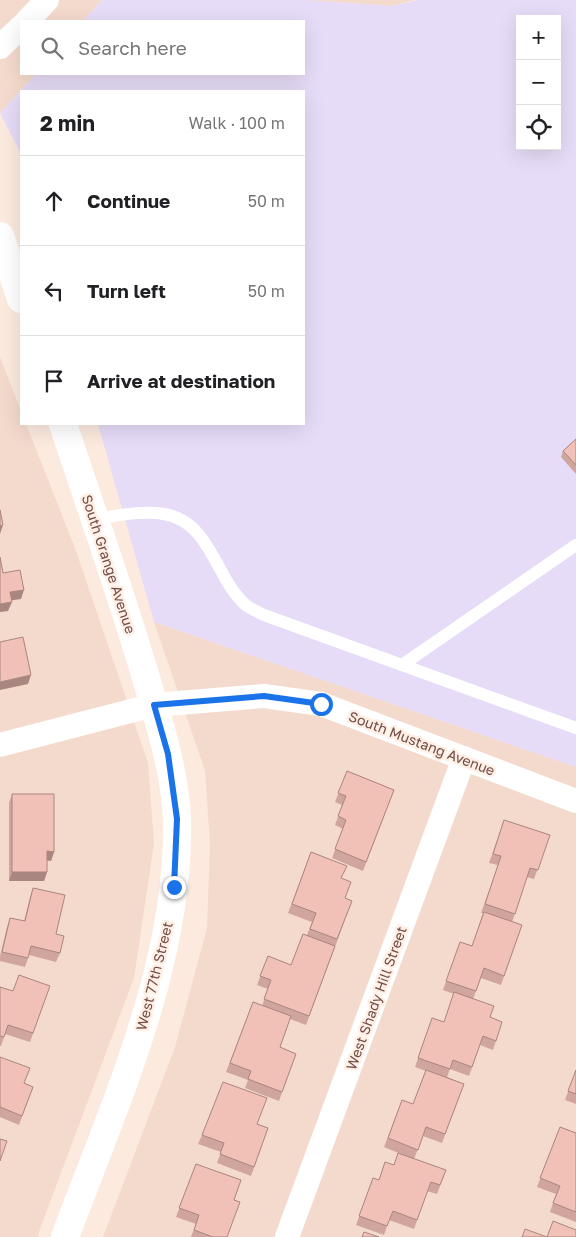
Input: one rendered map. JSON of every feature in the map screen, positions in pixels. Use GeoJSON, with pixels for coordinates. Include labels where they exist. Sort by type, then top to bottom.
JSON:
{"type":"FeatureCollection","features":[{"type":"Feature","properties":{"kind":"street"},"geometry":{"type":"LineString","coordinates":[[28,20],[47,0]]}},
{"type":"Feature","properties":{"kind":"street"},"geometry":{"type":"LineString","coordinates":[[0,47],[20,28]]}},
{"type":"Feature","properties":{"kind":"street"},"geometry":{"type":"LineString","coordinates":[[0,236],[20,296]]}},
{"type":"Feature","properties":{"kind":"street","name":"South Grange Avenue"},"geometry":{"type":"LineString","coordinates":[[63,425],[154,705]]}},
{"type":"Feature","properties":{"kind":"street","name":"South Mustang Avenue"},"geometry":{"type":"LineString","coordinates":[[0,745],[154,705],[264,696],[321,704],[576,801]]}},
{"type":"Feature","properties":{"kind":"street","name":"West 77th Street"},"geometry":{"type":"LineString","coordinates":[[65,1237],[146,1017],[163,948],[174,887],[177,819],[168,754],[154,705]]}},
{"type":"Feature","properties":{"kind":"street","name":"West Shady Hill Street"},"geometry":{"type":"LineString","coordinates":[[287,1237],[464,758]]}},
{"type":"Feature","properties":{"kind":"lane"},"geometry":{"type":"LineString","coordinates":[[95,519],[143,512],[165,514],[186,523],[203,539],[235,591],[247,606],[264,614],[576,728]]}},
{"type":"Feature","properties":{"kind":"lane"},"geometry":{"type":"LineString","coordinates":[[402,665],[576,545]]}},
{"type":"Feature","properties":{"kind":"shaded area"},"geometry":{"type":"Polygon","coordinates":[[[0,0],[102,0],[84,20],[20,20],[20,75],[35,75],[0,113],[0,0]]]}},
{"type":"Feature","properties":{"kind":"shaded area"},"geometry":{"type":"Polygon","coordinates":[[[102,0],[305,0],[391,6],[418,0],[576,0],[576,767],[154,622],[98,425],[305,425],[305,90],[21,90],[35,75],[305,75],[305,20],[84,20],[102,0]]]}},
{"type":"Feature","properties":{"kind":"shaded area"},"geometry":{"type":"Polygon","coordinates":[[[305,0],[414,0],[391,6],[305,0]]]}},
{"type":"Feature","properties":{"kind":"shaded area"},"geometry":{"type":"Polygon","coordinates":[[[20,91],[20,152],[0,113],[20,91]]]}},
{"type":"Feature","properties":{"kind":"shaded area"},"geometry":{"type":"Polygon","coordinates":[[[0,357],[20,408],[20,425],[26,425],[75,548],[148,763],[154,843],[134,978],[37,1237],[0,1237],[0,357]]]}},
{"type":"Feature","properties":{"kind":"shaded area"},"geometry":{"type":"Polygon","coordinates":[[[154,622],[576,767],[576,1237],[103,1237],[175,1047],[207,928],[210,843],[205,771],[154,622]]]}},
{"type":"Feature","properties":{"kind":"building"},"geometry":{"type":"Polygon","coordinates":[[[576,439],[576,465],[563,451],[576,439]]]}},
{"type":"Feature","properties":{"kind":"building"},"geometry":{"type":"Polygon","coordinates":[[[0,510],[3,525],[0,526],[0,510]]]}},
{"type":"Feature","properties":{"kind":"building"},"geometry":{"type":"Polygon","coordinates":[[[0,557],[3,573],[20,570],[24,590],[10,592],[12,602],[0,604],[0,557]]]}},
{"type":"Feature","properties":{"kind":"building"},"geometry":{"type":"Polygon","coordinates":[[[23,637],[31,675],[0,682],[0,642],[23,637]]]}},
{"type":"Feature","properties":{"kind":"building"},"geometry":{"type":"Polygon","coordinates":[[[347,771],[394,790],[366,862],[335,849],[346,820],[338,816],[346,796],[338,793],[347,771]]]}},
{"type":"Feature","properties":{"kind":"building"},"geometry":{"type":"Polygon","coordinates":[[[12,794],[54,794],[54,852],[47,851],[47,872],[12,872],[12,794]]]}},
{"type":"Feature","properties":{"kind":"building"},"geometry":{"type":"Polygon","coordinates":[[[504,820],[550,835],[538,870],[530,868],[515,914],[485,904],[501,856],[493,854],[504,820]]]}},
{"type":"Feature","properties":{"kind":"building"},"geometry":{"type":"Polygon","coordinates":[[[311,852],[347,866],[341,878],[351,882],[345,898],[352,901],[337,939],[310,929],[316,913],[292,904],[311,852]]]}},
{"type":"Feature","properties":{"kind":"building"},"geometry":{"type":"Polygon","coordinates":[[[33,888],[65,895],[56,934],[64,936],[60,953],[31,946],[28,958],[2,952],[10,918],[25,921],[33,888]]]}},
{"type":"Feature","properties":{"kind":"building"},"geometry":{"type":"Polygon","coordinates":[[[484,912],[522,925],[504,976],[484,968],[476,991],[446,981],[460,942],[472,946],[484,912]]]}},
{"type":"Feature","properties":{"kind":"building"},"geometry":{"type":"Polygon","coordinates":[[[303,934],[335,946],[309,1016],[264,999],[271,980],[260,976],[268,956],[291,965],[303,934]]]}},
{"type":"Feature","properties":{"kind":"building"},"geometry":{"type":"Polygon","coordinates":[[[19,975],[50,986],[33,1033],[8,1025],[4,1037],[0,1036],[0,987],[13,991],[19,975]]]}},
{"type":"Feature","properties":{"kind":"building"},"geometry":{"type":"Polygon","coordinates":[[[454,992],[494,1006],[490,1017],[502,1022],[496,1041],[483,1036],[472,1067],[453,1060],[450,1069],[418,1058],[432,1018],[444,1022],[454,992]]]}},
{"type":"Feature","properties":{"kind":"building"},"geometry":{"type":"Polygon","coordinates":[[[253,1002],[291,1016],[280,1047],[296,1054],[282,1092],[248,1079],[251,1071],[230,1063],[253,1002]]]}},
{"type":"Feature","properties":{"kind":"building"},"geometry":{"type":"Polygon","coordinates":[[[0,1057],[30,1068],[24,1083],[33,1087],[22,1116],[0,1107],[0,1057]]]}},
{"type":"Feature","properties":{"kind":"building"},"geometry":{"type":"Polygon","coordinates":[[[426,1070],[464,1084],[445,1134],[426,1127],[418,1150],[388,1138],[402,1100],[413,1104],[426,1070]]]}},
{"type":"Feature","properties":{"kind":"building"},"geometry":{"type":"Polygon","coordinates":[[[576,1070],[576,1094],[568,1091],[576,1070]]]}},
{"type":"Feature","properties":{"kind":"building"},"geometry":{"type":"Polygon","coordinates":[[[223,1082],[267,1098],[257,1124],[268,1128],[254,1167],[220,1154],[224,1143],[202,1135],[223,1082]]]}},
{"type":"Feature","properties":{"kind":"building"},"geometry":{"type":"Polygon","coordinates":[[[560,1127],[576,1133],[576,1212],[553,1203],[560,1186],[540,1178],[560,1127]]]}},
{"type":"Feature","properties":{"kind":"building"},"geometry":{"type":"Polygon","coordinates":[[[0,1139],[7,1141],[0,1161],[0,1139]]]}},
{"type":"Feature","properties":{"kind":"building"},"geometry":{"type":"Polygon","coordinates":[[[398,1153],[446,1170],[440,1185],[431,1182],[417,1220],[393,1211],[387,1226],[359,1216],[373,1178],[379,1180],[385,1162],[394,1165],[398,1153]]]}},
{"type":"Feature","properties":{"kind":"building"},"geometry":{"type":"Polygon","coordinates":[[[196,1164],[241,1180],[234,1200],[240,1202],[227,1237],[213,1237],[194,1230],[199,1215],[179,1208],[196,1164]]]}},
{"type":"Feature","properties":{"kind":"building"},"geometry":{"type":"Polygon","coordinates":[[[553,1221],[576,1230],[576,1237],[547,1237],[553,1221]]]}},
{"type":"Feature","properties":{"kind":"building"},"geometry":{"type":"Polygon","coordinates":[[[525,1229],[547,1237],[522,1237],[525,1229]]]}},
{"type":"Feature","properties":{"kind":"building"},"geometry":{"type":"Polygon","coordinates":[[[364,1232],[379,1237],[362,1237],[364,1232]]]}},
{"type":"Feature","properties":{"kind":"route"},"geometry":{"type":"LineString","coordinates":[[174,887],[177,819],[168,754],[154,705],[264,696],[321,704]]}}]}
